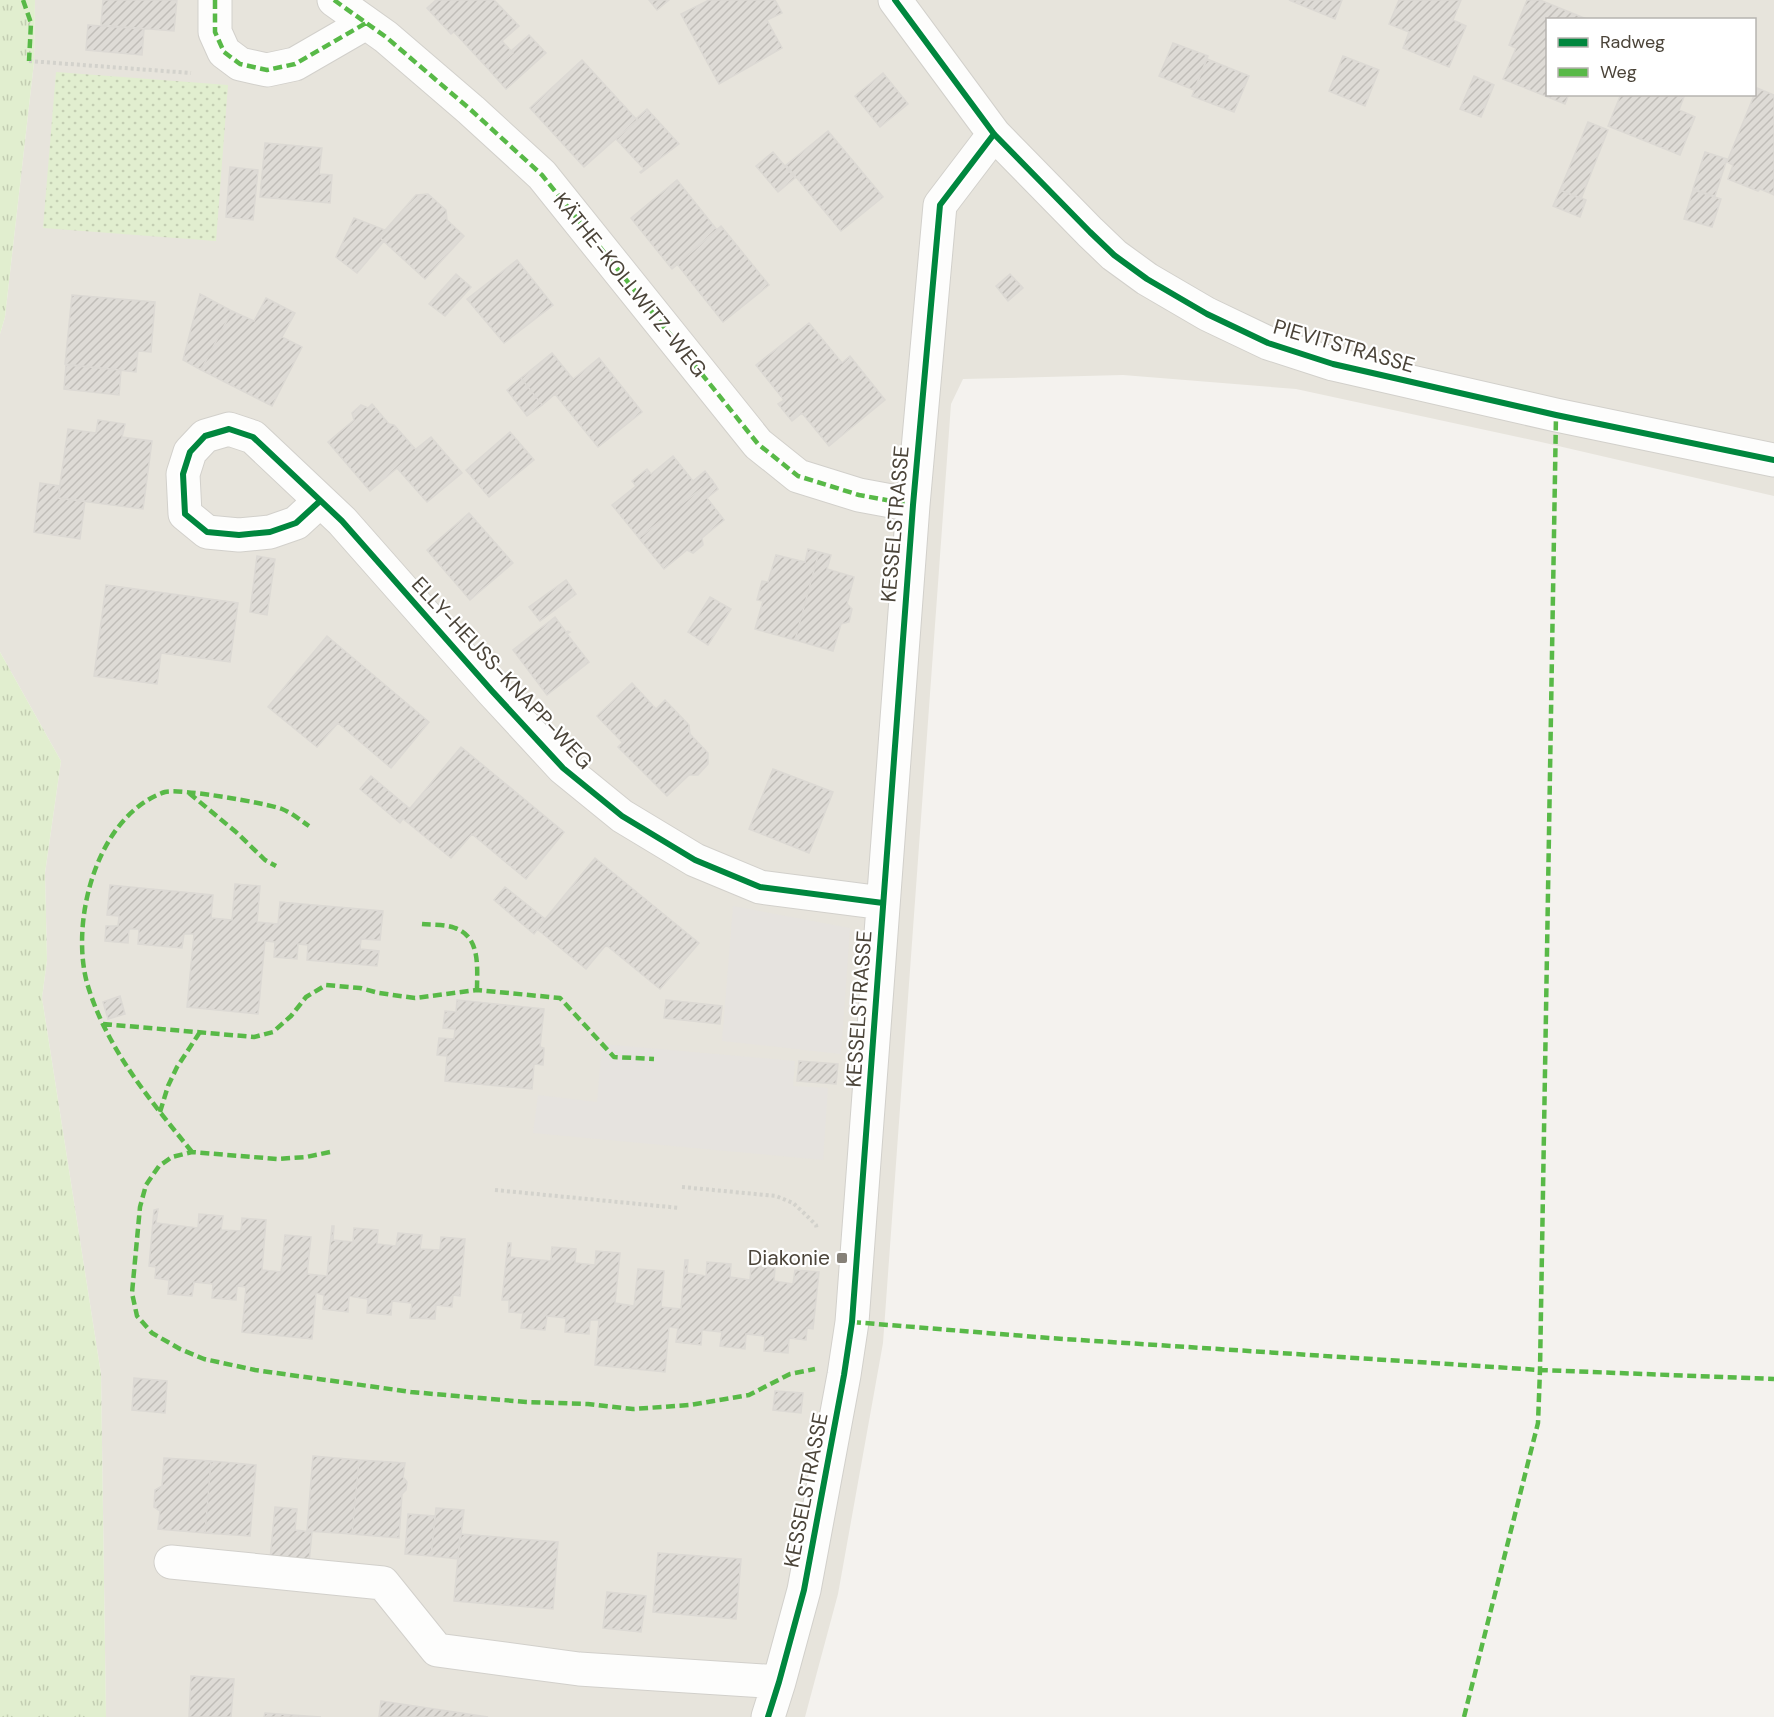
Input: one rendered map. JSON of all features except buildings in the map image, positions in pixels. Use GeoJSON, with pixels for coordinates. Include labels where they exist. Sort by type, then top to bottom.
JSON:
{"type":"FeatureCollection","features":[{"type":"Feature","properties":{"kind":"street"},"geometry":{"type":"LineString","coordinates":[[215,0],[215,32],[224,52],[240,63],[267,70],[295,64],[366,23]]}},
{"type":"Feature","properties":{"kind":"street","name":"KÄTHE-KOLLWITZ-WEG"},"geometry":{"type":"LineString","coordinates":[[333,0],[386,37],[542,175],[758,444],[798,476],[860,495],[913,505]]}},
{"type":"Feature","properties":{"kind":"street","name":"PIEVITSTRASSE"},"geometry":{"type":"LineString","coordinates":[[903,4],[994,134],[1114,255],[1148,279],[1207,314],[1268,343],[1333,364],[1556,415],[1774,460]]}},
{"type":"Feature","properties":{"kind":"street","name":"KESSELSTRASSE"},"geometry":{"type":"LineString","coordinates":[[768,1717],[804,1590],[852,1322],[913,505],[940,204],[994,134]]}},
{"type":"Feature","properties":{"kind":"street","name":"ELLY-HEUSS-KNAPP-WEG"},"geometry":{"type":"LineString","coordinates":[[320,501],[342,521],[563,768],[622,816],[695,860],[760,887],[883,903]]}},
{"type":"Feature","properties":{"kind":"street"},"geometry":{"type":"LineString","coordinates":[[171,1562],[383,1583],[437,1650],[579,1669],[779,1682]]}},
{"type":"Feature","properties":{"kind":"path"},"geometry":{"type":"LineString","coordinates":[[29,61],[192,74],[224,52]]}},
{"type":"Feature","properties":{"kind":"path"},"geometry":{"type":"LineString","coordinates":[[682,1187],[776,1196],[793,1203],[816,1226],[819,1235]]}},
{"type":"Feature","properties":{"kind":"path"},"geometry":{"type":"LineString","coordinates":[[495,1190],[680,1208]]}},
{"type":"Feature","properties":{"kind":"shaded area"},"geometry":{"type":"Polygon","coordinates":[[[35,0],[1774,0],[1774,496],[1296,389],[1123,375],[963,379],[951,404],[883,1343],[838,1594],[805,1717],[106,1717],[101,1374],[42,998],[47,960],[45,873],[61,761],[0,652],[0,334],[5,317],[34,62],[35,0]]]}},
{"type":"Feature","properties":{"kind":"shaded area"},"geometry":{"type":"Polygon","coordinates":[[[733,906],[850,928],[841,1054],[722,1041],[733,906]]]}},
{"type":"Feature","properties":{"kind":"shaded area"},"geometry":{"type":"Polygon","coordinates":[[[602,1044],[795,1061],[793,1086],[828,1088],[823,1160],[533,1133],[538,1095],[597,1102],[602,1044]]]}},
{"type":"Feature","properties":{"kind":"green space"},"geometry":{"type":"Polygon","coordinates":[[[0,0],[35,0],[34,62],[5,317],[0,334],[0,0]]]}},
{"type":"Feature","properties":{"kind":"green space"},"geometry":{"type":"Polygon","coordinates":[[[56,72],[228,85],[216,241],[43,228],[56,72]]]}},
{"type":"Feature","properties":{"kind":"green space"},"geometry":{"type":"Polygon","coordinates":[[[0,652],[61,761],[45,873],[47,960],[42,998],[101,1374],[106,1717],[0,1717],[0,652]]]}},
{"type":"Feature","properties":{"kind":"marked path"},"geometry":{"type":"LineString","coordinates":[[23,0],[31,23],[29,61]]}},
{"type":"Feature","properties":{"kind":"marked path"},"geometry":{"type":"LineString","coordinates":[[215,0],[215,32],[224,52],[240,64],[267,70],[295,64],[366,23]]}},
{"type":"Feature","properties":{"kind":"marked path"},"geometry":{"type":"LineString","coordinates":[[334,0],[386,37],[542,175],[758,444],[798,476],[859,495],[913,505]]}},
{"type":"Feature","properties":{"kind":"marked path"},"geometry":{"type":"LineString","coordinates":[[1464,1717],[1538,1423],[1556,415]]}},
{"type":"Feature","properties":{"kind":"marked path"},"geometry":{"type":"LineString","coordinates":[[192,1152],[131,1072],[117,1051],[95,1007],[87,983],[82,930],[86,901],[94,873],[106,846],[122,823],[141,804],[165,792],[204,794],[273,806],[289,812],[309,826]]}},
{"type":"Feature","properties":{"kind":"marked path"},"geometry":{"type":"LineString","coordinates":[[189,793],[236,832],[265,860],[276,866]]}},
{"type":"Feature","properties":{"kind":"marked path"},"geometry":{"type":"LineString","coordinates":[[422,924],[455,928],[469,938],[476,954],[477,990]]}},
{"type":"Feature","properties":{"kind":"marked path"},"geometry":{"type":"LineString","coordinates":[[103,1024],[254,1037],[273,1032],[291,1016],[306,997],[326,985],[360,988],[415,998],[477,990],[560,998],[614,1057],[654,1059]]}},
{"type":"Feature","properties":{"kind":"marked path"},"geometry":{"type":"LineString","coordinates":[[160,1112],[177,1067],[200,1032]]}},
{"type":"Feature","properties":{"kind":"marked path"},"geometry":{"type":"LineString","coordinates":[[330,1152],[306,1157],[277,1159],[192,1152],[172,1157],[159,1166],[146,1185],[140,1207],[132,1293],[137,1316],[152,1333],[204,1359],[255,1370],[411,1392],[633,1409],[690,1405],[749,1395],[790,1374],[815,1369]]}},
{"type":"Feature","properties":{"kind":"marked path"},"geometry":{"type":"LineString","coordinates":[[852,1322],[1049,1338],[1540,1370],[1774,1379]]}},
{"type":"Feature","properties":{"kind":"cycle path"},"geometry":{"type":"LineString","coordinates":[[895,0],[994,134],[1090,232],[1114,255],[1147,279],[1207,314],[1268,343],[1333,364],[1556,415],[1774,460]]}},
{"type":"Feature","properties":{"kind":"cycle path"},"geometry":{"type":"LineString","coordinates":[[768,1717],[804,1590],[852,1322],[913,505],[940,205],[994,134]]}},
{"type":"Feature","properties":{"kind":"cycle path"},"geometry":{"type":"LineString","coordinates":[[320,501],[296,523],[270,532],[239,535],[207,532],[185,514],[183,474],[190,452],[205,436],[229,429],[253,437],[342,521],[563,768],[622,816],[695,860],[760,887],[883,903]]}},
{"type":"Feature","properties":{"kind":"place","name":"Diakonie"},"geometry":{"type":"Point","coordinates":[842,1258]}}]}
